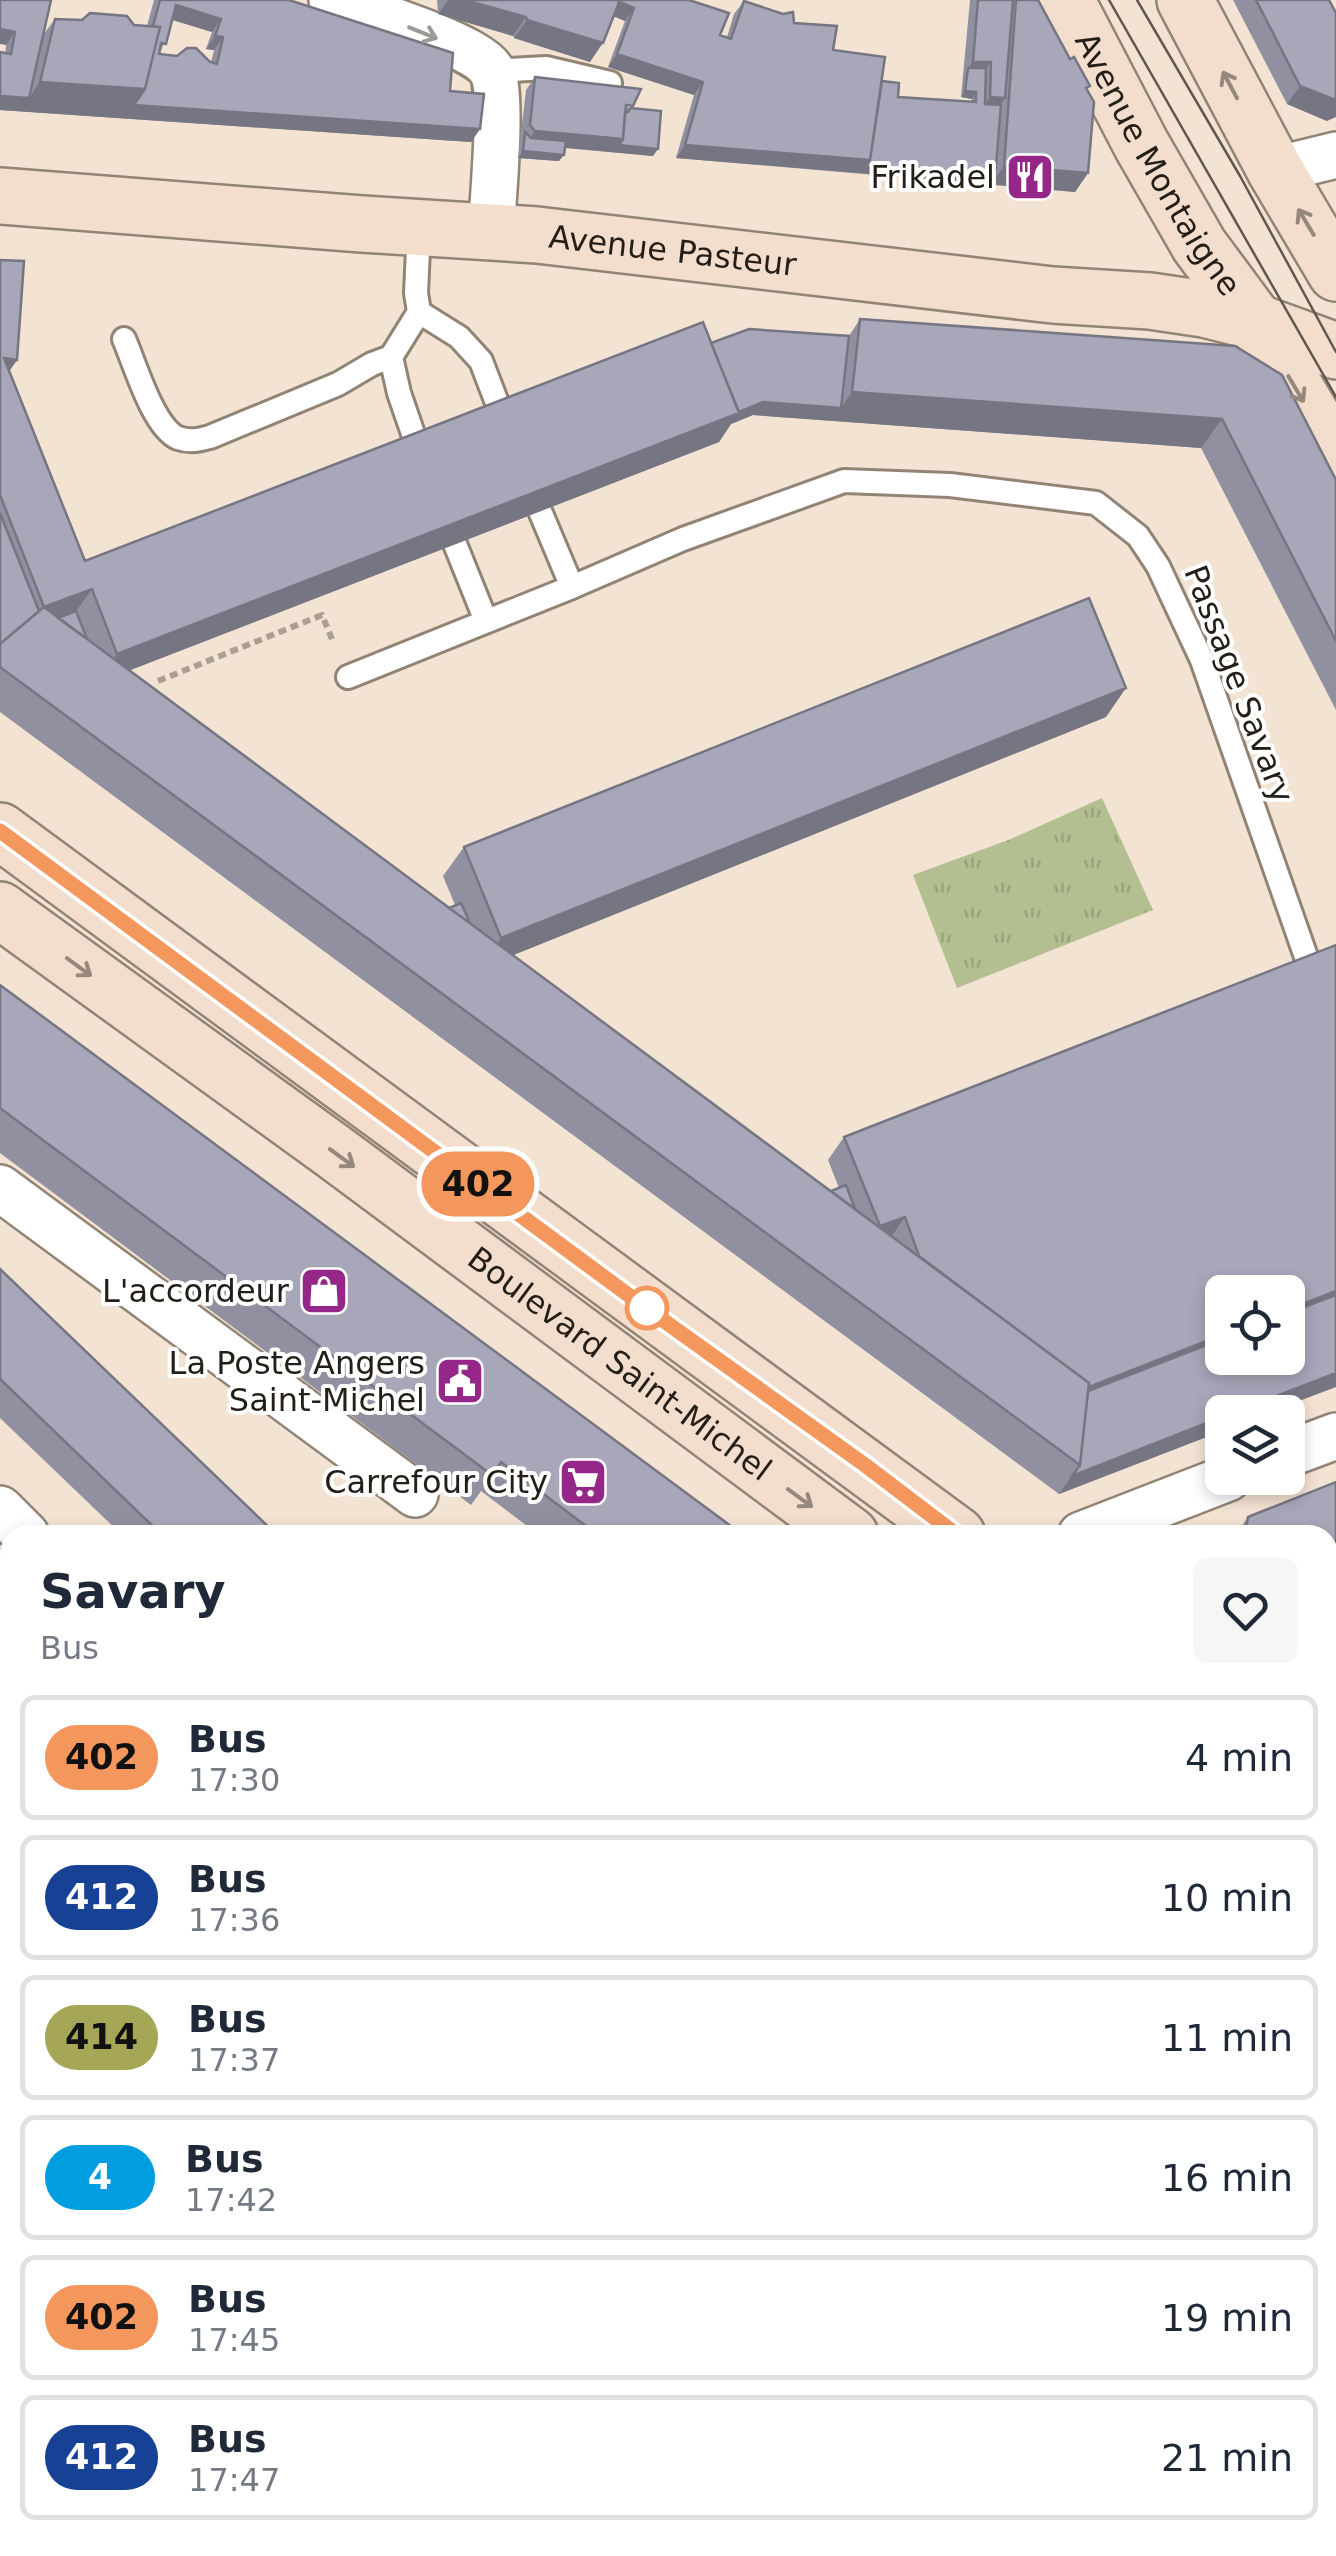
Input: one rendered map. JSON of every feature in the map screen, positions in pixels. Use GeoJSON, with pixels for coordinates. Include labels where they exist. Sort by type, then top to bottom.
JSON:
{"type":"FeatureCollection","features":[{"type":"Feature","properties":{"kind":"main road","name":"Avenue Montaigne"},"geometry":{"type":"LineString","coordinates":[[1066,0],[1141,144],[1199,244],[1256,322],[1336,456]]}},
{"type":"Feature","properties":{"kind":"main road"},"geometry":{"type":"LineString","coordinates":[[1185,0],[1275,170],[1336,273]]}},
{"type":"Feature","properties":{"kind":"main road","name":"Avenue Pasteur"},"geometry":{"type":"LineString","coordinates":[[0,196],[537,235],[1053,295],[1150,301],[1256,322],[1336,351]]}},
{"type":"Feature","properties":{"kind":"main road","name":"Boulevard Saint-Michel"},"geometry":{"type":"LineString","coordinates":[[0,831],[945,1525]]}},
{"type":"Feature","properties":{"kind":"main road","name":"Boulevard Saint-Michel"},"geometry":{"type":"LineString","coordinates":[[0,910],[837,1525]]}},
{"type":"Feature","properties":{"kind":"street"},"geometry":{"type":"LineString","coordinates":[[332,0],[424,33],[478,57],[492,71],[498,96],[492,232]]}},
{"type":"Feature","properties":{"kind":"street"},"geometry":{"type":"LineString","coordinates":[[1275,170],[1336,155]]}},
{"type":"Feature","properties":{"kind":"street"},"geometry":{"type":"LineString","coordinates":[[0,1188],[415,1494]]}},
{"type":"Feature","properties":{"kind":"street"},"geometry":{"type":"LineString","coordinates":[[1305,1448],[1336,1436]]}},
{"type":"Feature","properties":{"kind":"street"},"geometry":{"type":"LineString","coordinates":[[1107,1525],[1205,1487]]}},
{"type":"Feature","properties":{"kind":"lane"},"geometry":{"type":"LineString","coordinates":[[492,71],[546,68],[610,83]]}},
{"type":"Feature","properties":{"kind":"lane"},"geometry":{"type":"LineString","coordinates":[[124,339],[165,428],[177,437],[194,441],[210,437],[338,384],[391,357],[419,312],[419,228]]}},
{"type":"Feature","properties":{"kind":"lane"},"geometry":{"type":"LineString","coordinates":[[419,312],[459,337],[481,361],[504,420]]}},
{"type":"Feature","properties":{"kind":"lane"},"geometry":{"type":"LineString","coordinates":[[391,357],[420,454]]}},
{"type":"Feature","properties":{"kind":"lane","name":"Passage Savary"},"geometry":{"type":"LineString","coordinates":[[348,678],[683,539],[844,481],[950,485],[1096,503],[1138,536],[1158,566],[1202,660],[1311,971]]}},
{"type":"Feature","properties":{"kind":"lane"},"geometry":{"type":"LineString","coordinates":[[540,512],[572,587]]}},
{"type":"Feature","properties":{"kind":"lane"},"geometry":{"type":"LineString","coordinates":[[455,544],[486,620]]}},
{"type":"Feature","properties":{"kind":"path"},"geometry":{"type":"LineString","coordinates":[[158,681],[322,615],[348,678]]}},
{"type":"Feature","properties":{"kind":"green space"},"geometry":{"type":"Polygon","coordinates":[[[1102,798],[1153,910],[957,988],[913,875],[1011,839],[1102,798]]]}},
{"type":"Feature","properties":{"kind":"building"},"geometry":{"type":"Polygon","coordinates":[[[0,0],[51,0],[29,98],[0,96],[0,52],[11,54],[15,32],[0,29],[0,0]]]}},
{"type":"Feature","properties":{"kind":"building"},"geometry":{"type":"Polygon","coordinates":[[[160,0],[289,0],[453,53],[450,91],[484,94],[480,129],[134,105],[145,89],[160,27],[153,26],[160,0]],[[176,5],[166,44],[161,43],[159,54],[177,56],[187,48],[196,48],[217,64],[223,37],[215,36],[221,19],[176,5]]]}},
{"type":"Feature","properties":{"kind":"building"},"geometry":{"type":"Polygon","coordinates":[[[465,0],[620,0],[603,43],[465,0]]]}},
{"type":"Feature","properties":{"kind":"building"},"geometry":{"type":"Polygon","coordinates":[[[620,0],[689,0],[729,13],[720,35],[731,39],[744,1],[783,14],[793,12],[794,23],[837,26],[833,50],[885,57],[870,160],[685,145],[703,82],[617,54],[634,8],[620,0]]]}},
{"type":"Feature","properties":{"kind":"building"},"geometry":{"type":"Polygon","coordinates":[[[978,0],[1013,0],[1005,98],[990,97],[991,62],[973,62],[978,0]]]}},
{"type":"Feature","properties":{"kind":"building"},"geometry":{"type":"Polygon","coordinates":[[[1016,0],[1038,0],[1070,59],[1074,57],[1090,86],[1086,88],[1094,102],[1088,173],[1004,166],[1016,0]]]}},
{"type":"Feature","properties":{"kind":"building"},"geometry":{"type":"Polygon","coordinates":[[[1256,0],[1329,0],[1336,13],[1336,100],[1300,86],[1256,0]]]}},
{"type":"Feature","properties":{"kind":"building"},"geometry":{"type":"Polygon","coordinates":[[[90,13],[127,16],[134,25],[160,27],[145,89],[40,82],[55,19],[82,20],[90,13]]]}},
{"type":"Feature","properties":{"kind":"building"},"geometry":{"type":"Polygon","coordinates":[[[968,68],[986,68],[985,104],[1001,105],[995,178],[866,167],[882,81],[899,83],[898,97],[976,102],[976,92],[965,91],[968,68]]]}},
{"type":"Feature","properties":{"kind":"building"},"geometry":{"type":"Polygon","coordinates":[[[535,77],[641,89],[633,106],[626,105],[623,139],[535,131],[530,125],[535,77]]]}},
{"type":"Feature","properties":{"kind":"building"},"geometry":{"type":"Polygon","coordinates":[[[631,108],[661,111],[658,149],[619,145],[625,112],[631,108]]]}},
{"type":"Feature","properties":{"kind":"building"},"geometry":{"type":"Polygon","coordinates":[[[525,132],[531,138],[566,141],[564,155],[523,151],[525,132]]]}},
{"type":"Feature","properties":{"kind":"building"},"geometry":{"type":"Polygon","coordinates":[[[0,260],[24,261],[17,360],[4,358],[85,561],[703,322],[739,413],[117,654],[92,589],[44,607],[0,495],[0,260]]]}},
{"type":"Feature","properties":{"kind":"building"},"geometry":{"type":"Polygon","coordinates":[[[860,319],[1235,346],[1282,375],[1336,480],[1336,641],[1222,419],[852,392],[860,319]]]}},
{"type":"Feature","properties":{"kind":"building"},"geometry":{"type":"Polygon","coordinates":[[[749,329],[849,336],[841,408],[763,402],[739,412],[711,343],[749,329]]]}},
{"type":"Feature","properties":{"kind":"building"},"geometry":{"type":"Polygon","coordinates":[[[0,513],[39,611],[0,644],[0,513]]]}},
{"type":"Feature","properties":{"kind":"building"},"geometry":{"type":"Polygon","coordinates":[[[1089,598],[1126,688],[501,938],[464,847],[1089,598]]]}},
{"type":"Feature","properties":{"kind":"building"},"geometry":{"type":"Polygon","coordinates":[[[44,607],[1089,1383],[1080,1465],[0,667],[0,644],[44,607]]]}},
{"type":"Feature","properties":{"kind":"building"},"geometry":{"type":"Polygon","coordinates":[[[76,611],[87,639],[58,618],[76,611]]]}},
{"type":"Feature","properties":{"kind":"building"},"geometry":{"type":"Polygon","coordinates":[[[461,903],[470,923],[449,908],[461,903]]]}},
{"type":"Feature","properties":{"kind":"building"},"geometry":{"type":"Polygon","coordinates":[[[1336,945],[1336,1291],[1305,1303],[1305,1275],[1205,1275],[1205,1342],[1089,1387],[1089,1383],[919,1256],[905,1217],[880,1226],[844,1137],[1336,945]]]}},
{"type":"Feature","properties":{"kind":"building"},"geometry":{"type":"Polygon","coordinates":[[[0,985],[729,1525],[585,1525],[501,1462],[492,1475],[0,1108],[0,985]]]}},
{"type":"Feature","properties":{"kind":"building"},"geometry":{"type":"Polygon","coordinates":[[[846,1185],[855,1209],[831,1191],[846,1185]]]}},
{"type":"Feature","properties":{"kind":"building"},"geometry":{"type":"Polygon","coordinates":[[[0,1269],[267,1525],[152,1525],[0,1379],[0,1269]]]}},
{"type":"Feature","properties":{"kind":"building"},"geometry":{"type":"Polygon","coordinates":[[[1336,1295],[1336,1373],[1279,1395],[1205,1395],[1205,1424],[1072,1476],[1080,1465],[1088,1391],[1205,1346],[1205,1375],[1305,1375],[1305,1307],[1336,1295]]]}},
{"type":"Feature","properties":{"kind":"building"},"geometry":{"type":"Polygon","coordinates":[[[1336,1482],[1336,1525],[1247,1525],[1248,1517],[1336,1482]]]}},
{"type":"Feature","properties":{"kind":"tram line"},"geometry":{"type":"LineString","coordinates":[[1109,0],[1336,397]]}},
{"type":"Feature","properties":{"kind":"tram line"},"geometry":{"type":"LineString","coordinates":[[1137,0],[1240,176],[1336,352]]}},
{"type":"Feature","properties":{"kind":"bus line","name":"402"},"geometry":{"type":"LineString","coordinates":[[0,831],[944,1525]]}},
{"type":"Feature","properties":{"kind":"place","name":"Frikadel"},"geometry":{"type":"Point","coordinates":[1030,177]}},
{"type":"Feature","properties":{"kind":"place","name":"L'accordeur"},"geometry":{"type":"Point","coordinates":[324,1291]}},
{"type":"Feature","properties":{"kind":"place","name":"La Poste Angers Saint-Michel"},"geometry":{"type":"Point","coordinates":[460,1381]}},
{"type":"Feature","properties":{"kind":"place","name":"Carrefour City"},"geometry":{"type":"Point","coordinates":[583,1482]}}]}
